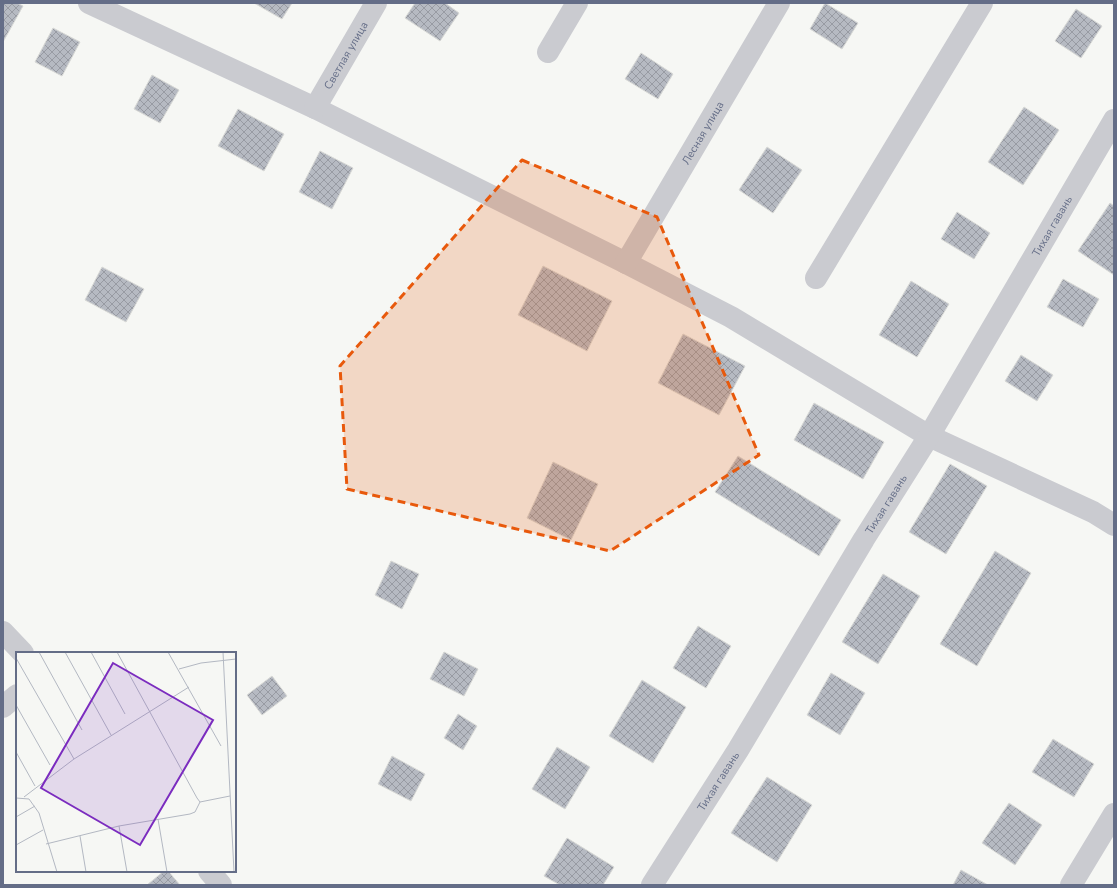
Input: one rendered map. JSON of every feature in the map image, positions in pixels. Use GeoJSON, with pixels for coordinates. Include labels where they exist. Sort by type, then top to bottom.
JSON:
{"type":"FeatureCollection","features":[{"type":"Feature","properties":{"kind":"street"},"geometry":{"type":"LineString","coordinates":[[89,3],[315,108],[626,263],[731,317],[929,436],[1093,512],[1114,525]]}},
{"type":"Feature","properties":{"kind":"street","name":"Светлая улица"},"geometry":{"type":"LineString","coordinates":[[315,108],[376,3]]}},
{"type":"Feature","properties":{"kind":"street"},"geometry":{"type":"LineString","coordinates":[[548,52],[577,3]]}},
{"type":"Feature","properties":{"kind":"street","name":"Лесная улица"},"geometry":{"type":"LineString","coordinates":[[626,263],[779,3]]}},
{"type":"Feature","properties":{"kind":"street"},"geometry":{"type":"LineString","coordinates":[[816,278],[982,3]]}},
{"type":"Feature","properties":{"kind":"street","name":"Тихая гавань"},"geometry":{"type":"LineString","coordinates":[[652,885],[738,750],[864,539],[929,436],[1114,120]]}},
{"type":"Feature","properties":{"kind":"street"},"geometry":{"type":"LineString","coordinates":[[3,632],[22,652]]}},
{"type":"Feature","properties":{"kind":"street"},"geometry":{"type":"LineString","coordinates":[[3,707],[16,696]]}},
{"type":"Feature","properties":{"kind":"street"},"geometry":{"type":"LineString","coordinates":[[1071,885],[1114,814]]}},
{"type":"Feature","properties":{"kind":"street"},"geometry":{"type":"LineString","coordinates":[[210,872],[221,885]]}},
{"type":"Feature","properties":{"kind":"highlighted area"},"geometry":{"type":"Polygon","coordinates":[[[522,160],[657,217],[759,455],[610,551],[347,489],[340,366],[522,160]]]}},
{"type":"Feature","properties":{"kind":"building"},"geometry":{"type":"Polygon","coordinates":[[[3,3],[17,3],[23,6],[3,42],[3,3]]]}},
{"type":"Feature","properties":{"kind":"building"},"geometry":{"type":"Polygon","coordinates":[[[254,3],[292,3],[282,19],[254,3]]]}},
{"type":"Feature","properties":{"kind":"building"},"geometry":{"type":"Polygon","coordinates":[[[415,3],[445,3],[459,13],[440,41],[405,18],[415,3]]]}},
{"type":"Feature","properties":{"kind":"building"},"geometry":{"type":"Polygon","coordinates":[[[825,3],[858,23],[842,49],[810,29],[825,3]]]}},
{"type":"Feature","properties":{"kind":"building"},"geometry":{"type":"Polygon","coordinates":[[[1076,9],[1102,26],[1081,58],[1055,41],[1076,9]]]}},
{"type":"Feature","properties":{"kind":"building"},"geometry":{"type":"Polygon","coordinates":[[[53,28],[80,42],[62,76],[35,62],[53,28]]]}},
{"type":"Feature","properties":{"kind":"building"},"geometry":{"type":"Polygon","coordinates":[[[641,53],[673,74],[658,99],[625,79],[641,53]]]}},
{"type":"Feature","properties":{"kind":"building"},"geometry":{"type":"Polygon","coordinates":[[[152,75],[179,90],[160,123],[134,109],[152,75]]]}},
{"type":"Feature","properties":{"kind":"building"},"geometry":{"type":"Polygon","coordinates":[[[1024,107],[1059,130],[1023,185],[988,162],[1024,107]]]}},
{"type":"Feature","properties":{"kind":"building"},"geometry":{"type":"Polygon","coordinates":[[[238,109],[284,134],[264,171],[218,146],[238,109]]]}},
{"type":"Feature","properties":{"kind":"building"},"geometry":{"type":"Polygon","coordinates":[[[767,147],[802,170],[773,213],[739,190],[767,147]]]}},
{"type":"Feature","properties":{"kind":"building"},"geometry":{"type":"Polygon","coordinates":[[[320,151],[353,168],[332,209],[299,192],[320,151]]]}},
{"type":"Feature","properties":{"kind":"building"},"geometry":{"type":"Polygon","coordinates":[[[1110,203],[1114,206],[1114,275],[1078,251],[1110,203]]]}},
{"type":"Feature","properties":{"kind":"building"},"geometry":{"type":"Polygon","coordinates":[[[957,212],[990,233],[974,259],[941,239],[957,212]]]}},
{"type":"Feature","properties":{"kind":"building"},"geometry":{"type":"Polygon","coordinates":[[[543,266],[612,301],[587,351],[518,315],[543,266]]]}},
{"type":"Feature","properties":{"kind":"building"},"geometry":{"type":"Polygon","coordinates":[[[102,267],[144,289],[126,322],[85,300],[102,267]]]}},
{"type":"Feature","properties":{"kind":"building"},"geometry":{"type":"Polygon","coordinates":[[[1063,279],[1099,299],[1083,327],[1047,307],[1063,279]]]}},
{"type":"Feature","properties":{"kind":"building"},"geometry":{"type":"Polygon","coordinates":[[[911,281],[949,304],[917,357],[879,335],[911,281]]]}},
{"type":"Feature","properties":{"kind":"building"},"geometry":{"type":"Polygon","coordinates":[[[683,334],[745,366],[719,415],[658,383],[683,334]]]}},
{"type":"Feature","properties":{"kind":"building"},"geometry":{"type":"Polygon","coordinates":[[[1021,355],[1053,375],[1037,401],[1005,381],[1021,355]]]}},
{"type":"Feature","properties":{"kind":"building"},"geometry":{"type":"Polygon","coordinates":[[[814,403],[884,442],[863,479],[794,440],[814,403]]]}},
{"type":"Feature","properties":{"kind":"building"},"geometry":{"type":"Polygon","coordinates":[[[738,456],[841,520],[819,556],[715,492],[738,456]]]}},
{"type":"Feature","properties":{"kind":"building"},"geometry":{"type":"Polygon","coordinates":[[[553,462],[598,484],[571,540],[527,518],[553,462]]]}},
{"type":"Feature","properties":{"kind":"building"},"geometry":{"type":"Polygon","coordinates":[[[950,464],[987,486],[946,554],[909,532],[950,464]]]}},
{"type":"Feature","properties":{"kind":"building"},"geometry":{"type":"Polygon","coordinates":[[[995,551],[1031,573],[977,666],[940,644],[995,551]]]}},
{"type":"Feature","properties":{"kind":"building"},"geometry":{"type":"Polygon","coordinates":[[[391,561],[419,574],[402,609],[375,595],[391,561]]]}},
{"type":"Feature","properties":{"kind":"building"},"geometry":{"type":"Polygon","coordinates":[[[883,574],[920,596],[878,664],[842,642],[883,574]]]}},
{"type":"Feature","properties":{"kind":"building"},"geometry":{"type":"Polygon","coordinates":[[[698,626],[731,646],[706,688],[673,668],[698,626]]]}},
{"type":"Feature","properties":{"kind":"building"},"geometry":{"type":"Polygon","coordinates":[[[444,652],[478,669],[464,696],[430,679],[444,652]]]}},
{"type":"Feature","properties":{"kind":"building"},"geometry":{"type":"Polygon","coordinates":[[[831,673],[865,693],[840,735],[807,715],[831,673]]]}},
{"type":"Feature","properties":{"kind":"building"},"geometry":{"type":"Polygon","coordinates":[[[272,676],[287,696],[262,715],[247,695],[272,676]]]}},
{"type":"Feature","properties":{"kind":"building"},"geometry":{"type":"Polygon","coordinates":[[[642,680],[686,707],[653,763],[609,736],[642,680]]]}},
{"type":"Feature","properties":{"kind":"building"},"geometry":{"type":"Polygon","coordinates":[[[458,714],[477,726],[463,750],[444,738],[458,714]]]}},
{"type":"Feature","properties":{"kind":"building"},"geometry":{"type":"Polygon","coordinates":[[[1053,739],[1094,764],[1074,797],[1032,772],[1053,739]]]}},
{"type":"Feature","properties":{"kind":"building"},"geometry":{"type":"Polygon","coordinates":[[[557,747],[590,767],[565,809],[532,789],[557,747]]]}},
{"type":"Feature","properties":{"kind":"building"},"geometry":{"type":"Polygon","coordinates":[[[392,756],[425,774],[411,801],[378,784],[392,756]]]}},
{"type":"Feature","properties":{"kind":"building"},"geometry":{"type":"Polygon","coordinates":[[[767,777],[812,805],[777,862],[731,833],[767,777]]]}},
{"type":"Feature","properties":{"kind":"building"},"geometry":{"type":"Polygon","coordinates":[[[1009,803],[1042,825],[1015,865],[982,843],[1009,803]]]}},
{"type":"Feature","properties":{"kind":"building"},"geometry":{"type":"Polygon","coordinates":[[[567,838],[614,867],[603,885],[560,885],[544,876],[567,838]]]}},
{"type":"Feature","properties":{"kind":"building"},"geometry":{"type":"Polygon","coordinates":[[[961,870],[988,885],[953,885],[961,870]]]}},
{"type":"Feature","properties":{"kind":"building"},"geometry":{"type":"Polygon","coordinates":[[[163,872],[169,872],[180,885],[147,885],[163,872]]]}}]}
